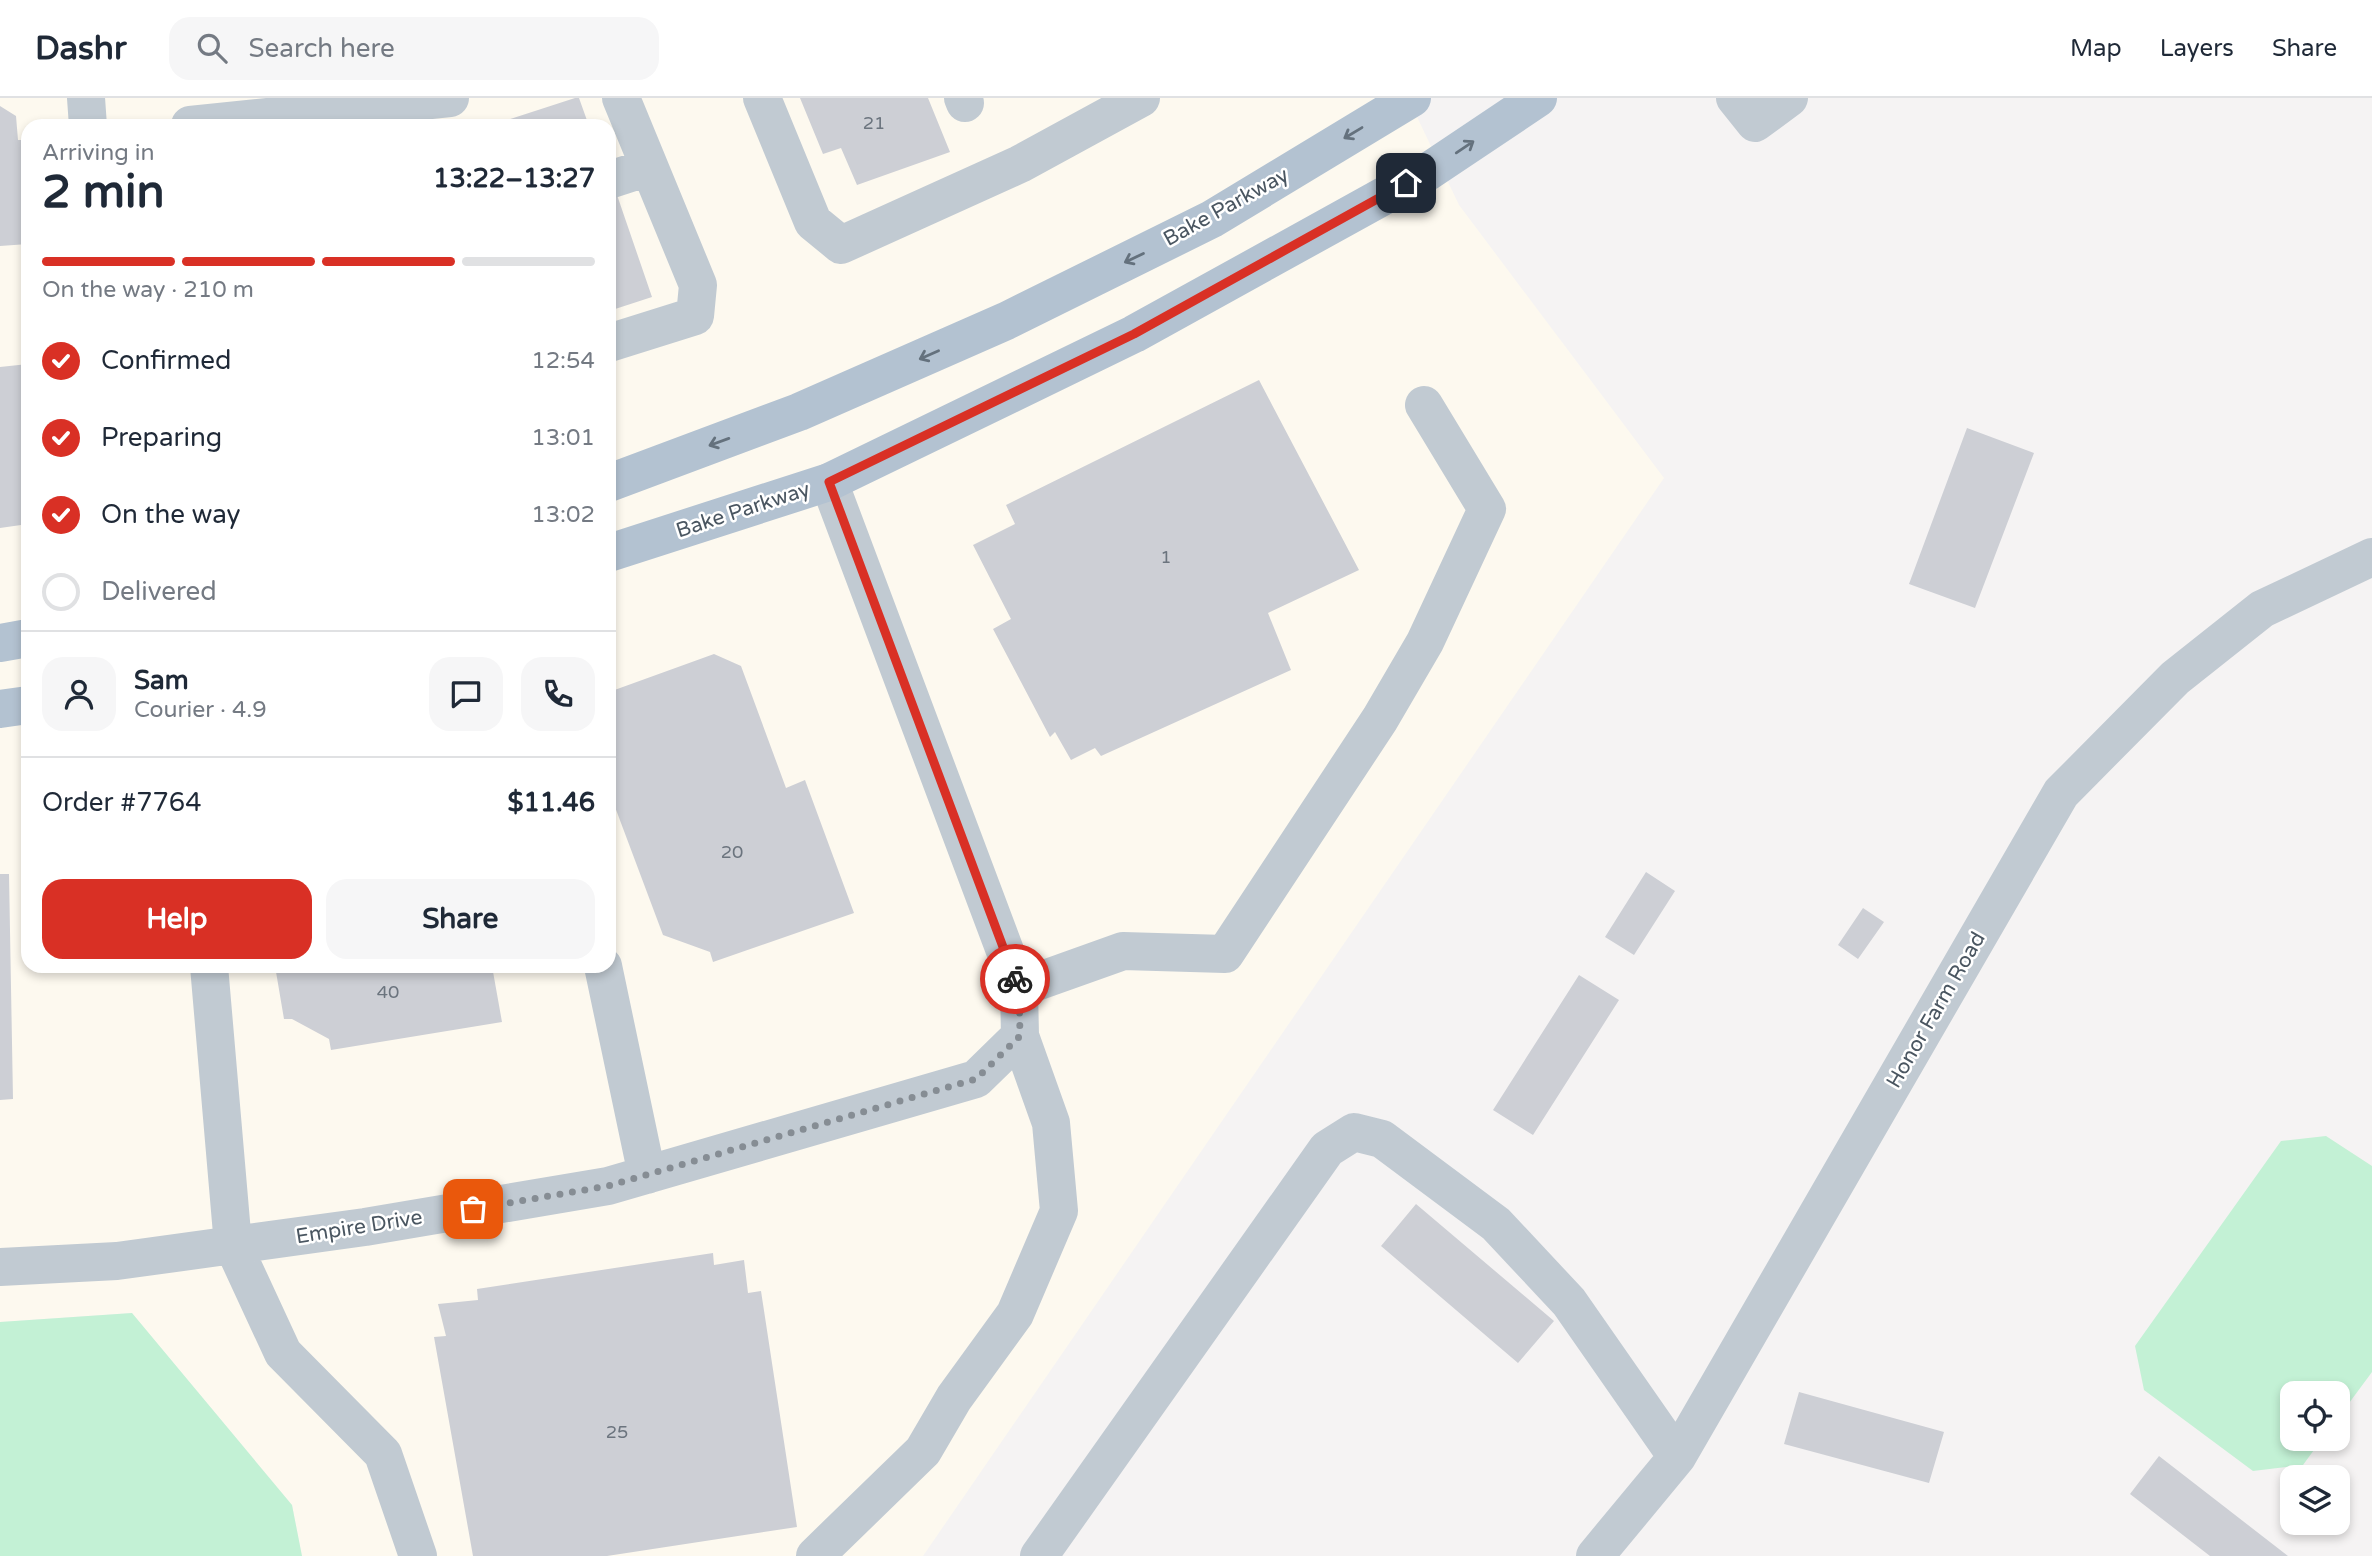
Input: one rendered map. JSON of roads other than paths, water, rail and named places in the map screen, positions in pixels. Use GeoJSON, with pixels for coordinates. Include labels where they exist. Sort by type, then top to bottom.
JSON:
{"type":"FeatureCollection","features":[{"type":"Feature","properties":{"kind":"main road","name":"Bake Parkway"},"geometry":{"type":"LineString","coordinates":[[616,480],[799,412],[1006,321],[1212,219],[1412,98]]}},
{"type":"Feature","properties":{"kind":"main road","name":"Bake Parkway"},"geometry":{"type":"LineString","coordinates":[[616,551],[829,482],[1134,334],[1429,171],[1538,98]]}},
{"type":"Feature","properties":{"kind":"main road"},"geometry":{"type":"LineString","coordinates":[[0,643],[21,639]]}},
{"type":"Feature","properties":{"kind":"main road"},"geometry":{"type":"LineString","coordinates":[[0,709],[21,706]]}},
{"type":"Feature","properties":{"kind":"street"},"geometry":{"type":"LineString","coordinates":[[86,98],[88,119]]}},
{"type":"Feature","properties":{"kind":"street"},"geometry":{"type":"LineString","coordinates":[[188,98],[190,119]]}},
{"type":"Feature","properties":{"kind":"street"},"geometry":{"type":"LineString","coordinates":[[255,119],[450,98]]}},
{"type":"Feature","properties":{"kind":"street"},"geometry":{"type":"LineString","coordinates":[[616,341],[695,316],[698,285],[621,98]]}},
{"type":"Feature","properties":{"kind":"street"},"geometry":{"type":"LineString","coordinates":[[762,98],[813,222],[841,245],[1020,164],[1141,98]]}},
{"type":"Feature","properties":{"kind":"street"},"geometry":{"type":"LineString","coordinates":[[1735,98],[1755,123],[1788,98]]}},
{"type":"Feature","properties":{"kind":"street"},"geometry":{"type":"LineString","coordinates":[[616,178],[649,167]]}},
{"type":"Feature","properties":{"kind":"street"},"geometry":{"type":"LineString","coordinates":[[1019,988],[1123,951],[1225,954],[1380,719],[1425,642],[1487,509],[1424,405]]}},
{"type":"Feature","properties":{"kind":"street"},"geometry":{"type":"LineString","coordinates":[[815,1556],[923,1451],[954,1398],[1015,1314],[1059,1211],[1051,1123],[1020,1036],[1019,988],[829,482]]}},
{"type":"Feature","properties":{"kind":"street","name":"Honor Farm Road"},"geometry":{"type":"LineString","coordinates":[[1595,1556],[1677,1457],[2061,793],[2175,678],[2262,609],[2372,557]]}},
{"type":"Feature","properties":{"kind":"street"},"geometry":{"type":"LineString","coordinates":[[210,973],[233,1245],[283,1353],[383,1454],[418,1556]]}},
{"type":"Feature","properties":{"kind":"street"},"geometry":{"type":"LineString","coordinates":[[605,973],[647,1175]]}},
{"type":"Feature","properties":{"kind":"street","name":"Empire Drive"},"geometry":{"type":"LineString","coordinates":[[0,1267],[117,1261],[365,1227],[608,1186],[976,1079],[1020,1036]]}},
{"type":"Feature","properties":{"kind":"street"},"geometry":{"type":"LineString","coordinates":[[1039,1556],[1327,1149],[1354,1132],[1382,1139],[1496,1224],[1569,1302],[1677,1457]]}}]}
